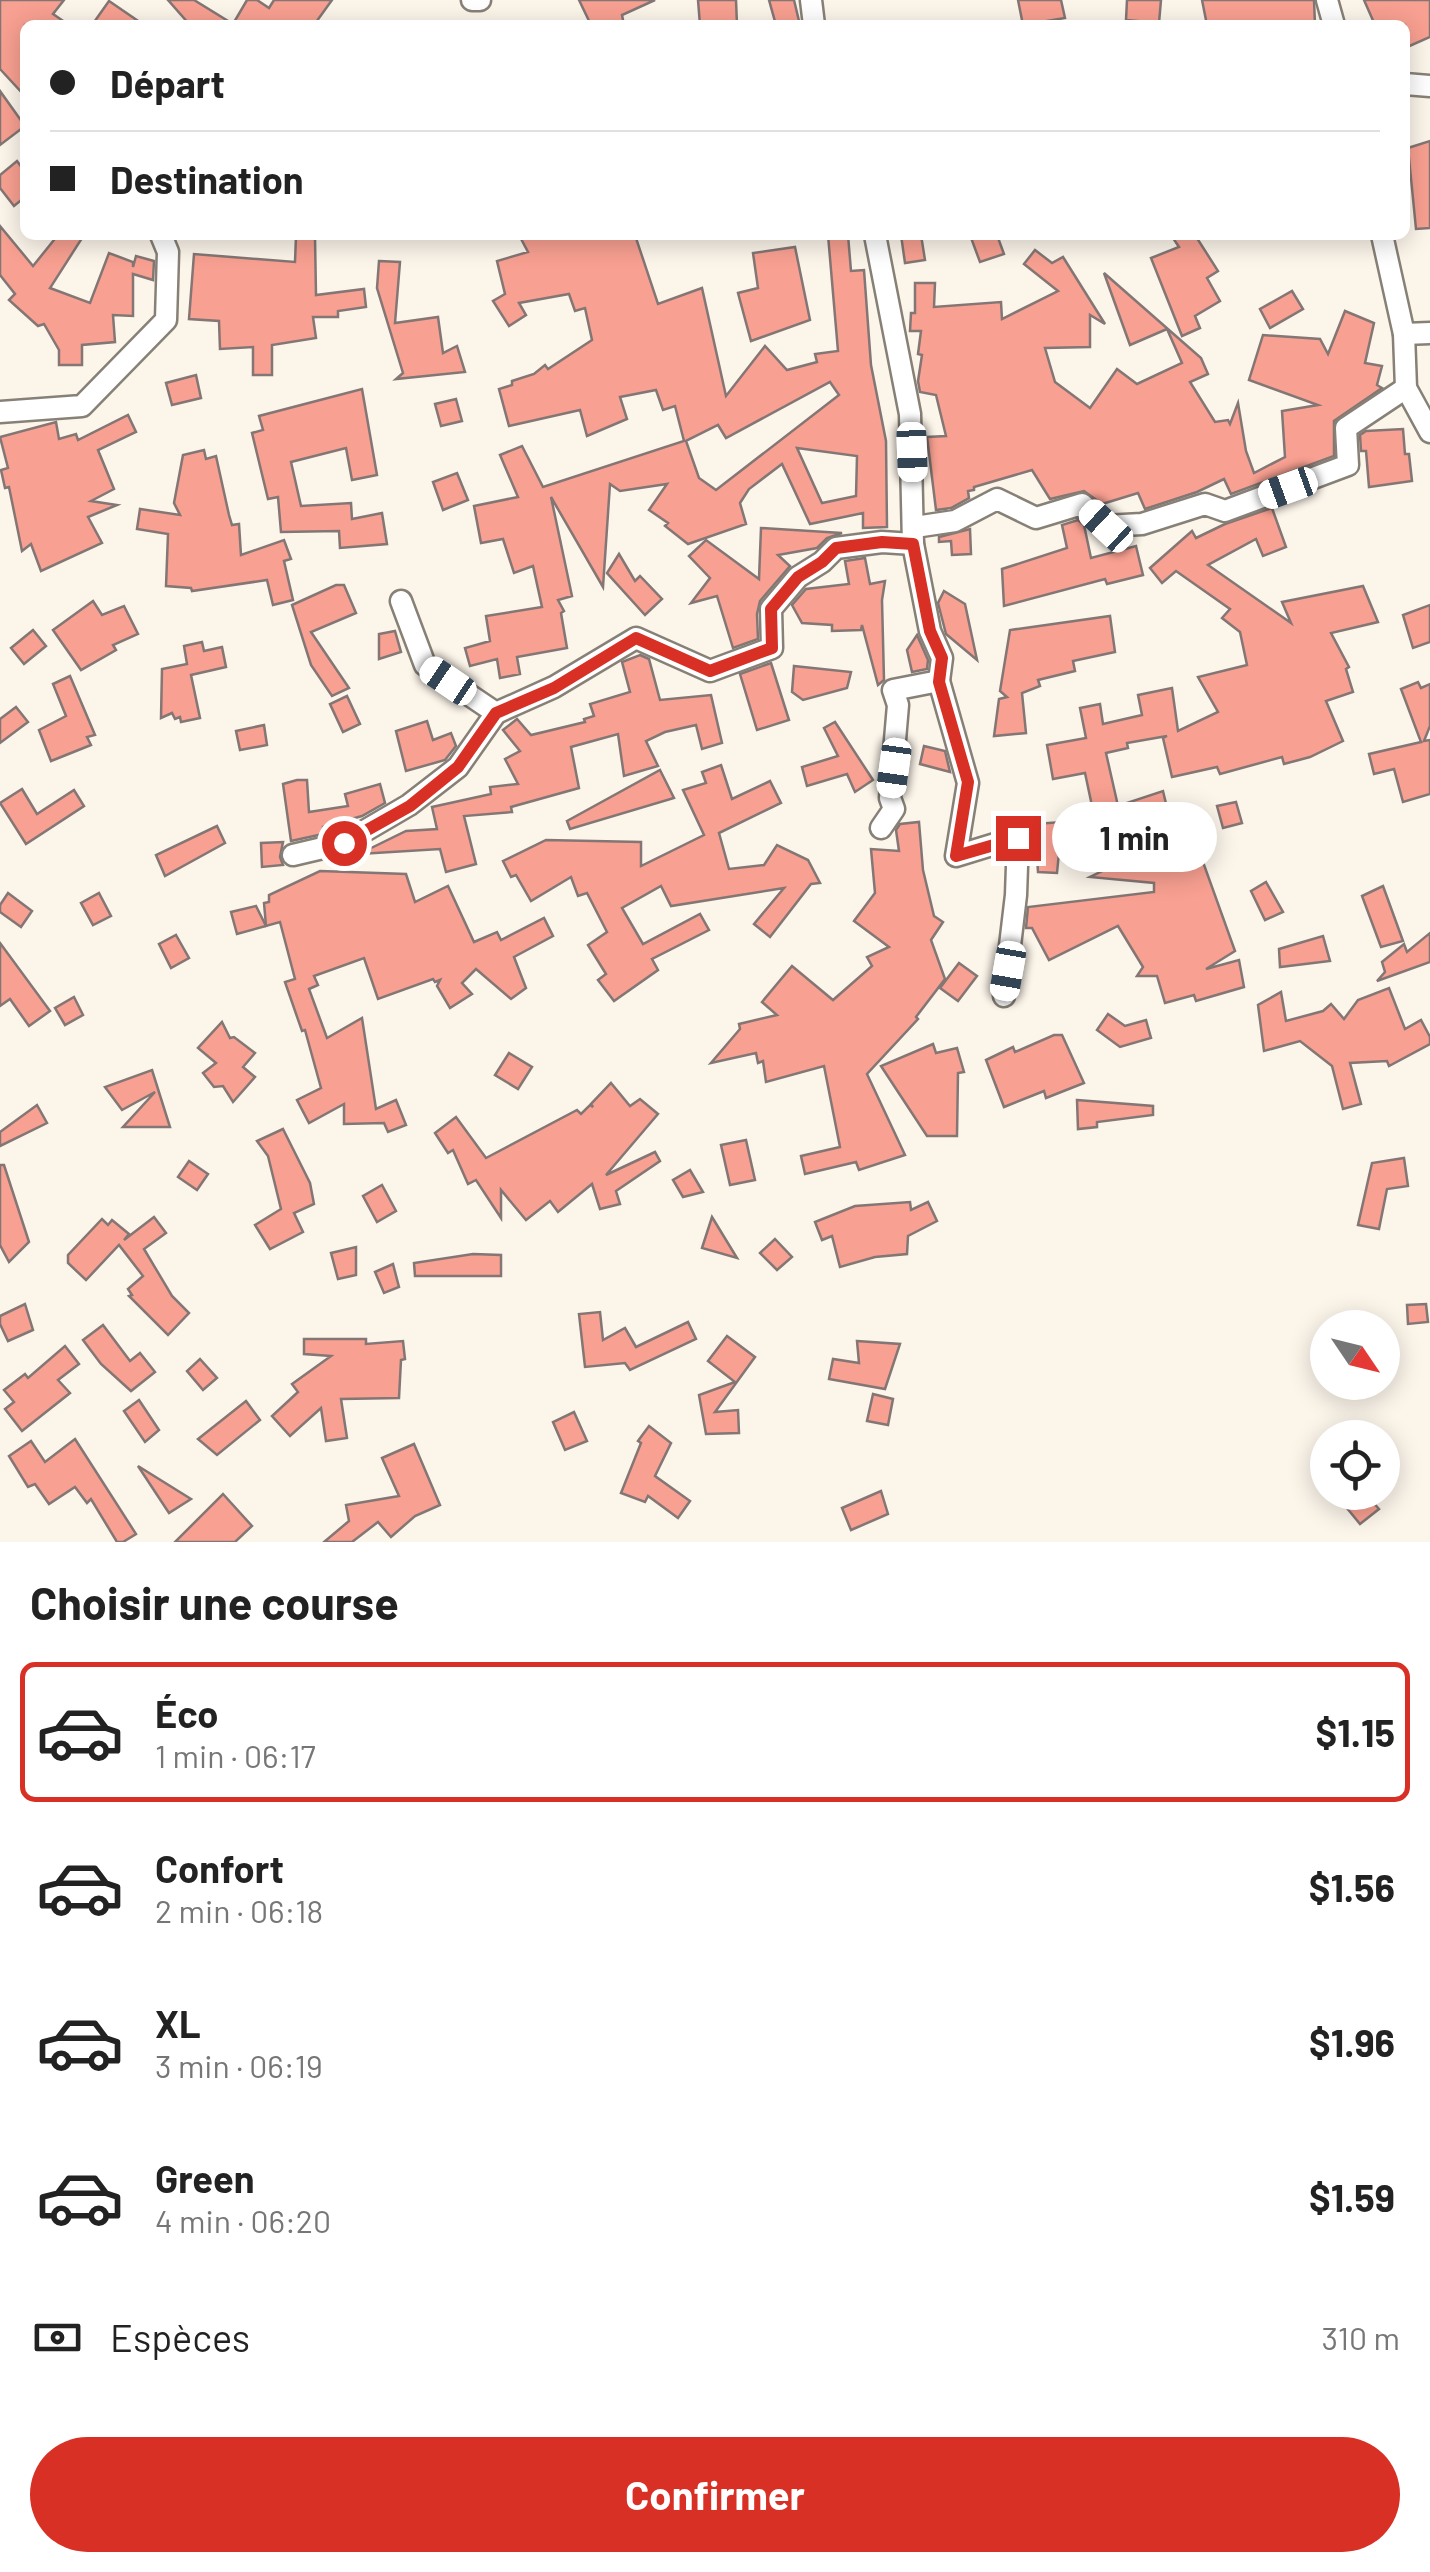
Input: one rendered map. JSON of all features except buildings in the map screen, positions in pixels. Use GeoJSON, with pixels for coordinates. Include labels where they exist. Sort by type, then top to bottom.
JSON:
{"type":"FeatureCollection","features":[{"type":"Feature","properties":{"kind":"street"},"geometry":{"type":"LineString","coordinates":[[472,0],[480,0]]}},
{"type":"Feature","properties":{"kind":"street"},"geometry":{"type":"LineString","coordinates":[[0,412],[82,406],[166,320],[168,252],[163,240]]}},
{"type":"Feature","properties":{"kind":"street"},"geometry":{"type":"LineString","coordinates":[[876,240],[910,414],[914,536],[930,631],[942,658],[939,682],[968,782],[956,856],[1018,838],[1016,895],[1004,996]]}},
{"type":"Feature","properties":{"kind":"street"},"geometry":{"type":"LineString","coordinates":[[1383,240],[1404,334],[1406,388],[1430,432]]}},
{"type":"Feature","properties":{"kind":"street"},"geometry":{"type":"LineString","coordinates":[[1404,334],[1430,332]]}},
{"type":"Feature","properties":{"kind":"street"},"geometry":{"type":"LineString","coordinates":[[293,855],[344,843],[410,806],[458,767],[496,713],[554,688],[636,638],[710,671],[772,648],[771,609],[798,577],[836,548],[914,536],[997,499],[1036,518],[1082,504],[1106,526],[1142,524],[1205,504],[1225,512],[1348,466],[1346,428],[1406,388]]}},
{"type":"Feature","properties":{"kind":"street"},"geometry":{"type":"LineString","coordinates":[[401,600],[425,665],[496,713]]}},
{"type":"Feature","properties":{"kind":"street"},"geometry":{"type":"LineString","coordinates":[[880,828],[894,810],[890,798],[898,706],[893,690],[939,682]]}},
{"type":"Feature","properties":{"kind":"route"},"geometry":{"type":"LineString","coordinates":[[344,843],[410,806],[458,767],[496,713],[554,688],[636,638],[710,671],[772,648],[771,609],[798,577],[836,548],[882,542],[913,544],[930,631],[942,658],[939,682],[968,782],[956,856],[1018,838]]}}]}
